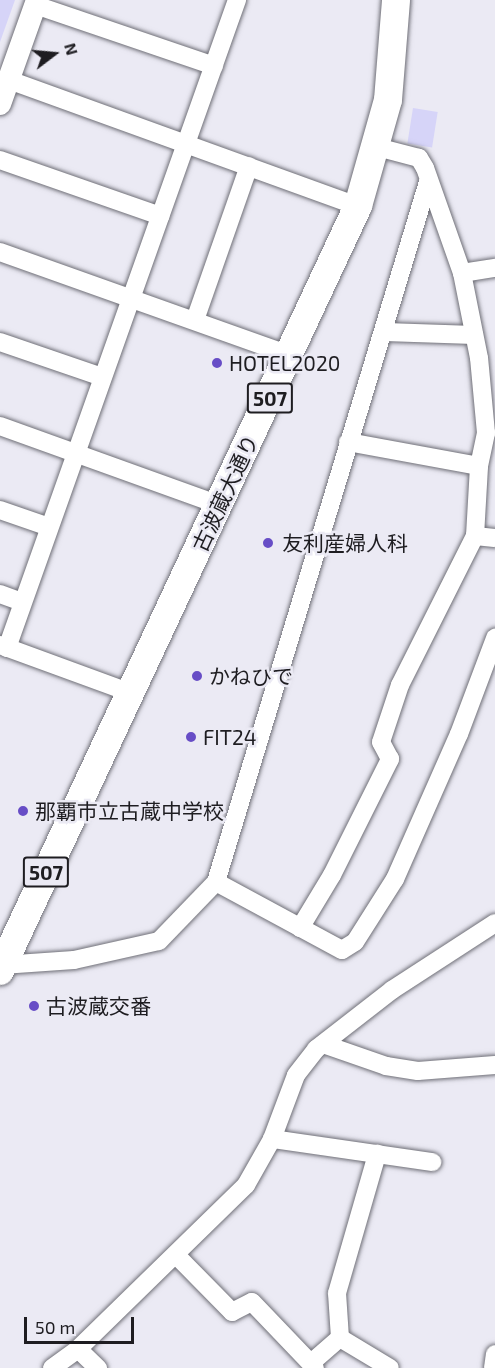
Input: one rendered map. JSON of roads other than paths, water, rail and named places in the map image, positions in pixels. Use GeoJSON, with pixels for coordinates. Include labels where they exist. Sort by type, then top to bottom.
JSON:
{"type":"FeatureCollection","features":[{"type":"Feature","properties":{"kind":"highway","name":"古波蔵大通り"},"geometry":{"type":"LineString","coordinates":[[1,968],[220,505],[358,206],[377,147],[391,76],[396,0]]}},
{"type":"Feature","properties":{"kind":"street"},"geometry":{"type":"LineString","coordinates":[[131,693],[4,646],[22,602],[237,0]]}},
{"type":"Feature","properties":{"kind":"street"},"geometry":{"type":"LineString","coordinates":[[0,104],[36,2],[214,66]]}},
{"type":"Feature","properties":{"kind":"street"},"geometry":{"type":"LineString","coordinates":[[9,80],[186,141],[358,206]]}},
{"type":"Feature","properties":{"kind":"street"},"geometry":{"type":"LineString","coordinates":[[300,927],[332,875],[390,759],[381,742],[400,685],[476,536],[479,466],[491,434],[462,273],[419,158],[377,147]]}},
{"type":"Feature","properties":{"kind":"street"},"geometry":{"type":"LineString","coordinates":[[0,160],[161,216]]}},
{"type":"Feature","properties":{"kind":"street"},"geometry":{"type":"LineString","coordinates":[[195,320],[249,166]]}},
{"type":"Feature","properties":{"kind":"street"},"geometry":{"type":"LineString","coordinates":[[1,968],[85,958],[159,941],[216,882],[348,442],[385,332],[428,182]]}},
{"type":"Feature","properties":{"kind":"street"},"geometry":{"type":"LineString","coordinates":[[0,252],[290,355]]}},
{"type":"Feature","properties":{"kind":"street"},"geometry":{"type":"LineString","coordinates":[[462,273],[495,268]]}},
{"type":"Feature","properties":{"kind":"street"},"geometry":{"type":"LineString","coordinates":[[385,332],[474,335]]}},
{"type":"Feature","properties":{"kind":"street"},"geometry":{"type":"LineString","coordinates":[[0,342],[102,377]]}},
{"type":"Feature","properties":{"kind":"street"},"geometry":{"type":"LineString","coordinates":[[0,426],[220,505]]}},
{"type":"Feature","properties":{"kind":"street"},"geometry":{"type":"LineString","coordinates":[[348,442],[479,466]]}},
{"type":"Feature","properties":{"kind":"street"},"geometry":{"type":"LineString","coordinates":[[0,510],[49,527]]}},
{"type":"Feature","properties":{"kind":"street"},"geometry":{"type":"LineString","coordinates":[[476,536],[495,538]]}},
{"type":"Feature","properties":{"kind":"street"},"geometry":{"type":"LineString","coordinates":[[0,594],[22,602]]}},
{"type":"Feature","properties":{"kind":"street"},"geometry":{"type":"LineString","coordinates":[[216,882],[342,950],[355,942],[395,879],[459,734],[495,638]]}},
{"type":"Feature","properties":{"kind":"street"},"geometry":{"type":"LineString","coordinates":[[52,1368],[78,1349],[246,1185],[272,1139],[296,1075],[323,1044],[392,990],[495,923]]}},
{"type":"Feature","properties":{"kind":"street"},"geometry":{"type":"LineString","coordinates":[[323,1044],[386,1066],[418,1071],[495,1065]]}},
{"type":"Feature","properties":{"kind":"street"},"geometry":{"type":"LineString","coordinates":[[272,1139],[432,1162]]}},
{"type":"Feature","properties":{"kind":"street"},"geometry":{"type":"LineString","coordinates":[[176,1255],[232,1312],[252,1302],[313,1366],[340,1338],[337,1293],[377,1155]]}},
{"type":"Feature","properties":{"kind":"street"},"geometry":{"type":"LineString","coordinates":[[340,1338],[390,1368]]}},
{"type":"Feature","properties":{"kind":"street"},"geometry":{"type":"LineString","coordinates":[[78,1349],[98,1368]]}},
{"type":"Feature","properties":{"kind":"street"},"geometry":{"type":"LineString","coordinates":[[493,1368],[495,1354]]}},
{"type":"Feature","properties":{"kind":"place","name":"HOTEL2020"},"geometry":{"type":"Point","coordinates":[217,363]}},
{"type":"Feature","properties":{"kind":"place","name":"友利産婦人科"},"geometry":{"type":"Point","coordinates":[268,543]}},
{"type":"Feature","properties":{"kind":"place","name":"かねひで"},"geometry":{"type":"Point","coordinates":[197,676]}},
{"type":"Feature","properties":{"kind":"place","name":"FIT24"},"geometry":{"type":"Point","coordinates":[191,737]}},
{"type":"Feature","properties":{"kind":"place","name":"那覇市立古蔵中学校"},"geometry":{"type":"Point","coordinates":[23,811]}},
{"type":"Feature","properties":{"kind":"place","name":"古波蔵交番"},"geometry":{"type":"Point","coordinates":[34,1006]}}]}
